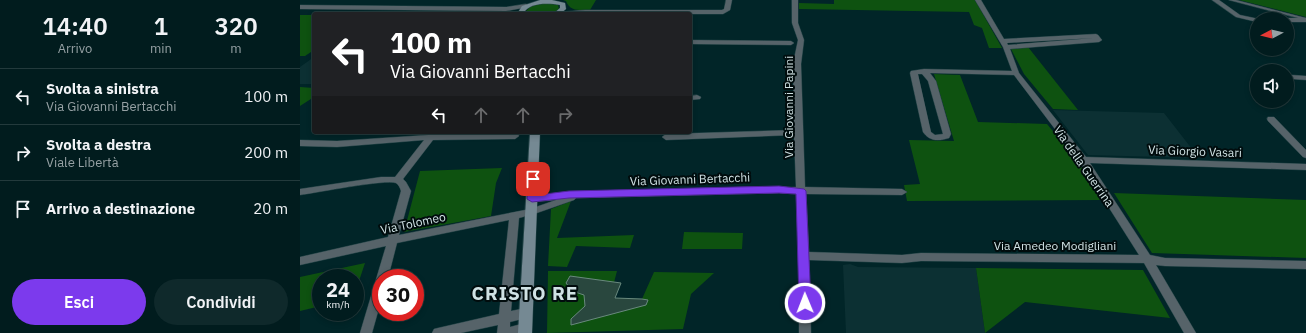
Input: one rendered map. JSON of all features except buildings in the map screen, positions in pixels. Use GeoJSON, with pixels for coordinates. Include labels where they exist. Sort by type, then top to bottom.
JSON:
{"type":"FeatureCollection","features":[{"type":"Feature","properties":{"kind":"main road"},"geometry":{"type":"LineString","coordinates":[[521,12],[531,3],[547,1],[559,3]]}},
{"type":"Feature","properties":{"kind":"main road"},"geometry":{"type":"LineString","coordinates":[[525,331],[535,134]]}},
{"type":"Feature","properties":{"kind":"street"},"geometry":{"type":"LineString","coordinates":[[692,15],[723,12],[727,10],[729,0]]}},
{"type":"Feature","properties":{"kind":"street","name":"Via Giovanni Papini"},"geometry":{"type":"LineString","coordinates":[[795,0],[795,23],[801,40],[797,64],[801,191]]}},
{"type":"Feature","properties":{"kind":"street","name":"Via della Guerrina"},"geometry":{"type":"LineString","coordinates":[[978,0],[1004,44],[1016,73],[1084,160],[1147,259],[1190,333]]}},
{"type":"Feature","properties":{"kind":"street"},"geometry":{"type":"LineString","coordinates":[[1215,0],[1238,16],[1250,19]]}},
{"type":"Feature","properties":{"kind":"street"},"geometry":{"type":"LineString","coordinates":[[1231,0],[1306,20]]}},
{"type":"Feature","properties":{"kind":"street"},"geometry":{"type":"LineString","coordinates":[[300,7],[506,9],[531,3]]}},
{"type":"Feature","properties":{"kind":"street"},"geometry":{"type":"LineString","coordinates":[[559,3],[572,11],[585,12]]}},
{"type":"Feature","properties":{"kind":"street"},"geometry":{"type":"LineString","coordinates":[[300,11],[500,12]]}},
{"type":"Feature","properties":{"kind":"street"},"geometry":{"type":"LineString","coordinates":[[1294,20],[1306,20]]}},
{"type":"Feature","properties":{"kind":"street"},"geometry":{"type":"LineString","coordinates":[[1096,36],[1099,40],[1004,44],[1096,36]]}},
{"type":"Feature","properties":{"kind":"street"},"geometry":{"type":"LineString","coordinates":[[692,42],[791,44]]}},
{"type":"Feature","properties":{"kind":"street"},"geometry":{"type":"LineString","coordinates":[[924,71],[932,81],[947,134],[946,136],[935,138],[929,136],[927,132],[914,73],[924,71],[1016,73]]}},
{"type":"Feature","properties":{"kind":"street"},"geometry":{"type":"LineString","coordinates":[[1295,77],[1306,78]]}},
{"type":"Feature","properties":{"kind":"street"},"geometry":{"type":"LineString","coordinates":[[1271,119],[1306,155]]}},
{"type":"Feature","properties":{"kind":"street"},"geometry":{"type":"LineString","coordinates":[[666,136],[798,132]]}},
{"type":"Feature","properties":{"kind":"street"},"geometry":{"type":"LineString","coordinates":[[300,144],[337,144],[432,135],[515,136]]}},
{"type":"Feature","properties":{"kind":"street"},"geometry":{"type":"LineString","coordinates":[[398,180],[432,135]]}},
{"type":"Feature","properties":{"kind":"street","name":"Via Giorgio Vasari"},"geometry":{"type":"LineString","coordinates":[[1084,160],[1306,167]]}},
{"type":"Feature","properties":{"kind":"street"},"geometry":{"type":"LineString","coordinates":[[300,192],[381,180],[398,180],[403,184],[406,191],[385,269]]}},
{"type":"Feature","properties":{"kind":"street","name":"Via Giovanni Bertacchi"},"geometry":{"type":"LineString","coordinates":[[532,199],[559,195],[779,190],[902,192]]}},
{"type":"Feature","properties":{"kind":"street"},"geometry":{"type":"LineString","coordinates":[[801,191],[805,333]]}},
{"type":"Feature","properties":{"kind":"street","name":"Via Giovanni Bertacchi"},"geometry":{"type":"LineString","coordinates":[[531,212],[580,195]]}},
{"type":"Feature","properties":{"kind":"street","name":"Via Tolomeo"},"geometry":{"type":"LineString","coordinates":[[300,261],[393,240],[531,212]]}},
{"type":"Feature","properties":{"kind":"street"},"geometry":{"type":"LineString","coordinates":[[514,215],[504,333],[525,331]]}},
{"type":"Feature","properties":{"kind":"street","name":"Via Amedeo Modigliani"},"geometry":{"type":"LineString","coordinates":[[804,256],[902,259],[1147,259],[1165,262],[1306,265]]}},
{"type":"Feature","properties":{"kind":"street"},"geometry":{"type":"LineString","coordinates":[[366,333],[372,312]]}},
{"type":"Feature","properties":{"kind":"street"},"geometry":{"type":"LineString","coordinates":[[438,333],[526,313]]}},
{"type":"Feature","properties":{"kind":"shaded area"},"geometry":{"type":"Polygon","coordinates":[[[312,58],[312,84],[300,84],[300,67],[312,58]]]}},
{"type":"Feature","properties":{"kind":"shaded area"},"geometry":{"type":"Polygon","coordinates":[[[1053,110],[1164,113],[1199,158],[1088,155],[1053,110]]]}},
{"type":"Feature","properties":{"kind":"shaded area"},"geometry":{"type":"Polygon","coordinates":[[[850,264],[858,267],[976,268],[985,333],[846,333],[843,265],[850,264]]]}},
{"type":"Feature","properties":{"kind":"green space"},"geometry":{"type":"Polygon","coordinates":[[[563,0],[596,0],[590,10],[576,10],[570,7],[566,1],[563,0]]]}},
{"type":"Feature","properties":{"kind":"green space"},"geometry":{"type":"Polygon","coordinates":[[[834,0],[975,0],[1002,48],[989,48],[982,28],[974,25],[969,12],[799,9],[799,3],[834,4],[834,0]]]}},
{"type":"Feature","properties":{"kind":"green space"},"geometry":{"type":"Polygon","coordinates":[[[1239,0],[1306,0],[1306,17],[1294,14],[1294,12],[1286,12],[1239,0]]]}},
{"type":"Feature","properties":{"kind":"green space"},"geometry":{"type":"Polygon","coordinates":[[[546,2],[558,5],[559,9],[555,12],[525,12],[531,6],[546,2]]]}},
{"type":"Feature","properties":{"kind":"green space"},"geometry":{"type":"Polygon","coordinates":[[[300,15],[312,15],[312,51],[305,56],[300,56],[300,15]]]}},
{"type":"Feature","properties":{"kind":"green space"},"geometry":{"type":"Polygon","coordinates":[[[1028,47],[1078,110],[1053,109],[1024,74],[1011,49],[1028,47]]]}},
{"type":"Feature","properties":{"kind":"green space"},"geometry":{"type":"Polygon","coordinates":[[[934,74],[960,75],[978,122],[1047,124],[1077,160],[1102,200],[907,201],[904,185],[920,184],[909,140],[954,141],[934,74]]]}},
{"type":"Feature","properties":{"kind":"green space"},"geometry":{"type":"Polygon","coordinates":[[[300,87],[312,88],[312,98],[300,106],[300,87]]]}},
{"type":"Feature","properties":{"kind":"green space"},"geometry":{"type":"Polygon","coordinates":[[[502,168],[496,183],[491,216],[404,232],[420,171],[502,168]]]}},
{"type":"Feature","properties":{"kind":"green space"},"geometry":{"type":"Polygon","coordinates":[[[1114,193],[1306,200],[1306,258],[1152,253],[1114,193]]]}},
{"type":"Feature","properties":{"kind":"green space"},"geometry":{"type":"Polygon","coordinates":[[[571,201],[557,238],[634,235],[630,248],[576,246],[567,267],[548,266],[551,209],[571,201]]]}},
{"type":"Feature","properties":{"kind":"green space"},"geometry":{"type":"Polygon","coordinates":[[[684,232],[743,233],[742,249],[682,249],[684,232]]]}},
{"type":"Feature","properties":{"kind":"green space"},"geometry":{"type":"Polygon","coordinates":[[[365,263],[363,269],[337,269],[365,263]]]}},
{"type":"Feature","properties":{"kind":"green space"},"geometry":{"type":"Polygon","coordinates":[[[976,268],[1143,270],[1170,318],[1025,302],[985,333],[976,268]]]}},
{"type":"Feature","properties":{"kind":"green space"},"geometry":{"type":"Polygon","coordinates":[[[548,271],[617,271],[610,298],[642,299],[654,272],[714,273],[691,294],[683,329],[547,333],[548,271]]]}},
{"type":"Feature","properties":{"kind":"green space"},"geometry":{"type":"Polygon","coordinates":[[[312,274],[312,308],[300,311],[300,277],[312,274]]]}},
{"type":"Feature","properties":{"kind":"district","name":"CRISTO RE"},"geometry":{"type":"Point","coordinates":[525,293]}},
{"type":"Feature","properties":{"kind":"route"},"geometry":{"type":"LineString","coordinates":[[533,179],[532,199],[559,195],[779,190],[801,191],[805,303]]}}]}
